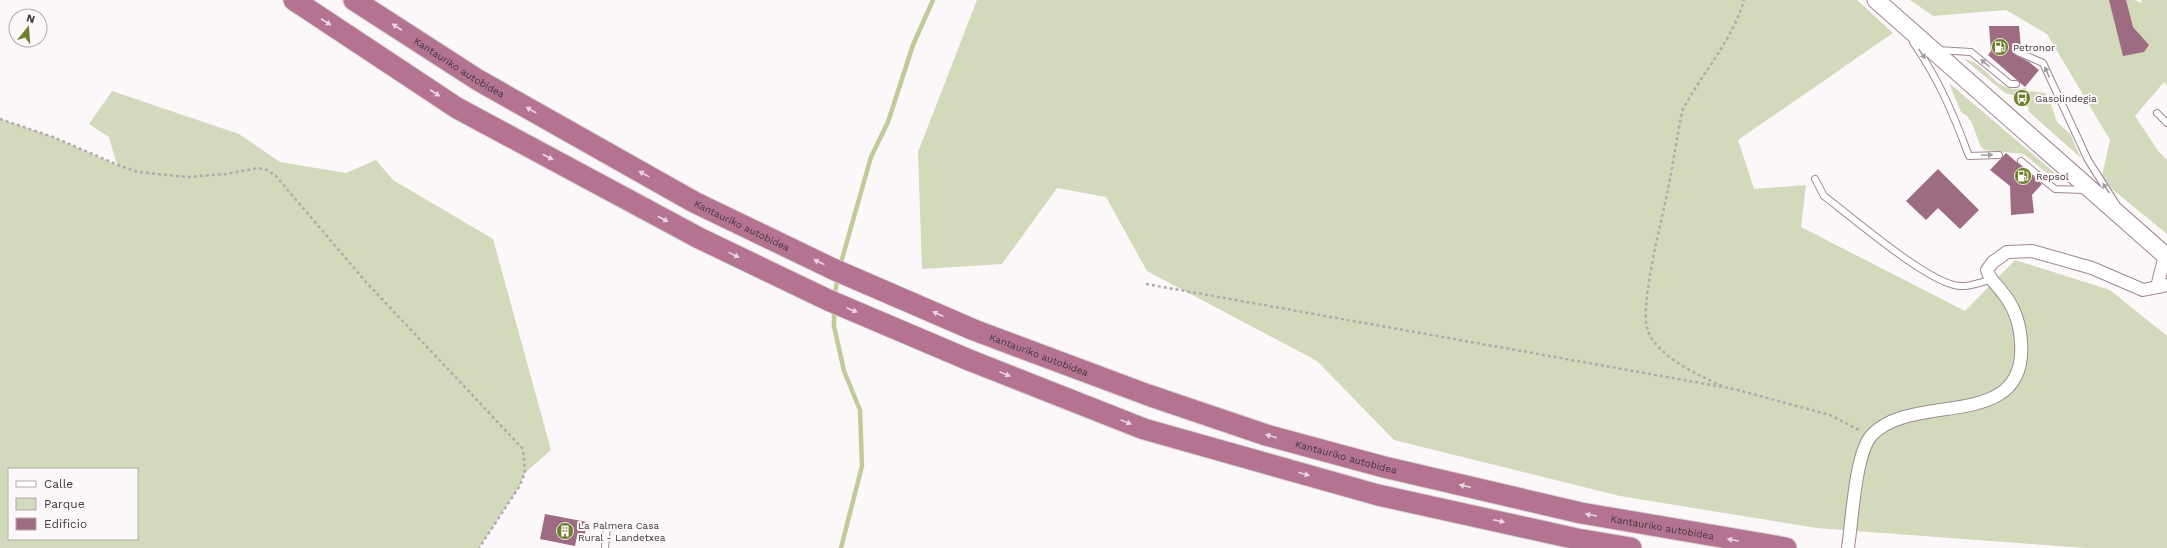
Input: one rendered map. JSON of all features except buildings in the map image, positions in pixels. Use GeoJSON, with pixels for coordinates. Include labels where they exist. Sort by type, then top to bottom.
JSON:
{"type":"FeatureCollection","features":[{"type":"Feature","properties":{"kind":"highway"},"geometry":{"type":"LineString","coordinates":[[294,0],[457,108],[699,238],[828,300],[969,360],[1151,432],[1378,495],[1577,538],[1631,548]]}},
{"type":"Feature","properties":{"kind":"highway","name":"Kantauriko autobidea"},"geometry":{"type":"LineString","coordinates":[[354,0],[478,80],[716,212],[833,269],[974,330],[1148,395],[1266,435],[1384,467],[1581,513],[1786,548]]}},
{"type":"Feature","properties":{"kind":"main road"},"geometry":{"type":"LineString","coordinates":[[1876,0],[2166,256]]}},
{"type":"Feature","properties":{"kind":"street"},"geometry":{"type":"LineString","coordinates":[[1848,548],[1862,452],[1871,436],[1886,423],[1907,416],[1977,404],[1996,397],[2011,383],[2020,365],[2022,342],[2016,315],[2002,292],[1990,280],[1987,270],[1993,262],[2007,252],[2032,251],[2092,268],[2144,290],[2162,286],[2166,256]]}},
{"type":"Feature","properties":{"kind":"lane"},"geometry":{"type":"LineString","coordinates":[[1900,22],[1933,71],[1950,105],[1969,156],[1999,155]]}},
{"type":"Feature","properties":{"kind":"lane"},"geometry":{"type":"LineString","coordinates":[[1930,49],[1971,52],[2010,84],[2016,84]]}},
{"type":"Feature","properties":{"kind":"lane"},"geometry":{"type":"LineString","coordinates":[[2018,52],[2043,63],[2088,160],[2127,220]]}},
{"type":"Feature","properties":{"kind":"lane"},"geometry":{"type":"LineString","coordinates":[[2157,113],[2167,123]]}},
{"type":"Feature","properties":{"kind":"lane"},"geometry":{"type":"LineString","coordinates":[[2021,161],[2055,189],[2093,190]]}},
{"type":"Feature","properties":{"kind":"lane"},"geometry":{"type":"LineString","coordinates":[[1816,179],[1824,196],[1923,272],[1942,281],[1960,286],[1990,280]]}},
{"type":"Feature","properties":{"kind":"lane"},"geometry":{"type":"LineString","coordinates":[[605,548],[607,526]]}},
{"type":"Feature","properties":{"kind":"path"},"geometry":{"type":"LineString","coordinates":[[1726,388],[1698,376],[1677,362],[1656,344],[1647,330],[1646,314],[1656,240],[1683,109],[1693,90],[1726,40],[1744,0]]}},
{"type":"Feature","properties":{"kind":"path"},"geometry":{"type":"LineString","coordinates":[[0,119],[54,137],[118,165],[138,172],[186,177],[226,174],[258,168],[267,170],[275,175],[366,282],[523,448],[525,473],[519,487],[479,548]]}},
{"type":"Feature","properties":{"kind":"path"},"geometry":{"type":"LineString","coordinates":[[1146,284],[1726,388],[1830,415],[1871,436]]}},
{"type":"Feature","properties":{"kind":"green space"},"geometry":{"type":"Polygon","coordinates":[[[977,0],[1857,0],[1893,33],[1738,140],[1754,189],[1806,185],[1801,227],[1965,311],[2015,260],[2110,290],[2167,336],[2167,548],[2086,548],[1816,528],[1620,496],[1394,440],[1317,361],[1147,271],[1106,197],[1057,188],[1002,264],[922,269],[918,152],[977,0]]]}},
{"type":"Feature","properties":{"kind":"green space"},"geometry":{"type":"Polygon","coordinates":[[[1910,0],[2134,0],[2142,3],[2141,0],[2167,0],[2167,86],[2164,82],[2135,116],[2159,152],[2167,160],[2167,234],[2101,180],[2110,140],[2047,34],[2006,10],[1933,16],[1910,0]]]}},
{"type":"Feature","properties":{"kind":"green space"},"geometry":{"type":"Polygon","coordinates":[[[1964,59],[1973,62],[1992,78],[2006,87],[2015,89],[2026,88],[2027,91],[2045,93],[2050,101],[2057,122],[2070,134],[2081,158],[2028,111],[2029,108],[2025,104],[2029,99],[2019,91],[2015,96],[2005,93],[1964,59]]]}},
{"type":"Feature","properties":{"kind":"green space"},"geometry":{"type":"Polygon","coordinates":[[[1949,83],[2064,182],[2055,180],[2024,154],[1984,150],[1980,145],[1972,123],[1967,116],[1961,112],[1949,83]]]}},
{"type":"Feature","properties":{"kind":"green space"},"geometry":{"type":"Polygon","coordinates":[[[112,91],[239,134],[280,162],[346,173],[376,160],[393,180],[493,239],[551,450],[525,473],[519,487],[479,548],[0,548],[0,119],[53,137],[117,165],[109,137],[89,124],[112,91]]]}},
{"type":"Feature","properties":{"kind":"waterway"},"geometry":{"type":"LineString","coordinates":[[840,266],[871,157],[888,122],[913,45],[933,0]]}},
{"type":"Feature","properties":{"kind":"waterway"},"geometry":{"type":"LineString","coordinates":[[834,297],[838,277]]}},
{"type":"Feature","properties":{"kind":"waterway"},"geometry":{"type":"LineString","coordinates":[[834,309],[834,326],[844,371],[860,410],[862,466],[841,548]]}},
{"type":"Feature","properties":{"kind":"place","name":"Petronor"},"geometry":{"type":"Point","coordinates":[2000,47]}},
{"type":"Feature","properties":{"kind":"place","name":"Gasolindegia"},"geometry":{"type":"Point","coordinates":[2022,98]}},
{"type":"Feature","properties":{"kind":"place","name":"Repsol"},"geometry":{"type":"Point","coordinates":[2023,176]}},
{"type":"Feature","properties":{"kind":"place","name":"La Palmera Casa Rural - Landetxea"},"geometry":{"type":"Point","coordinates":[565,531]}}]}
